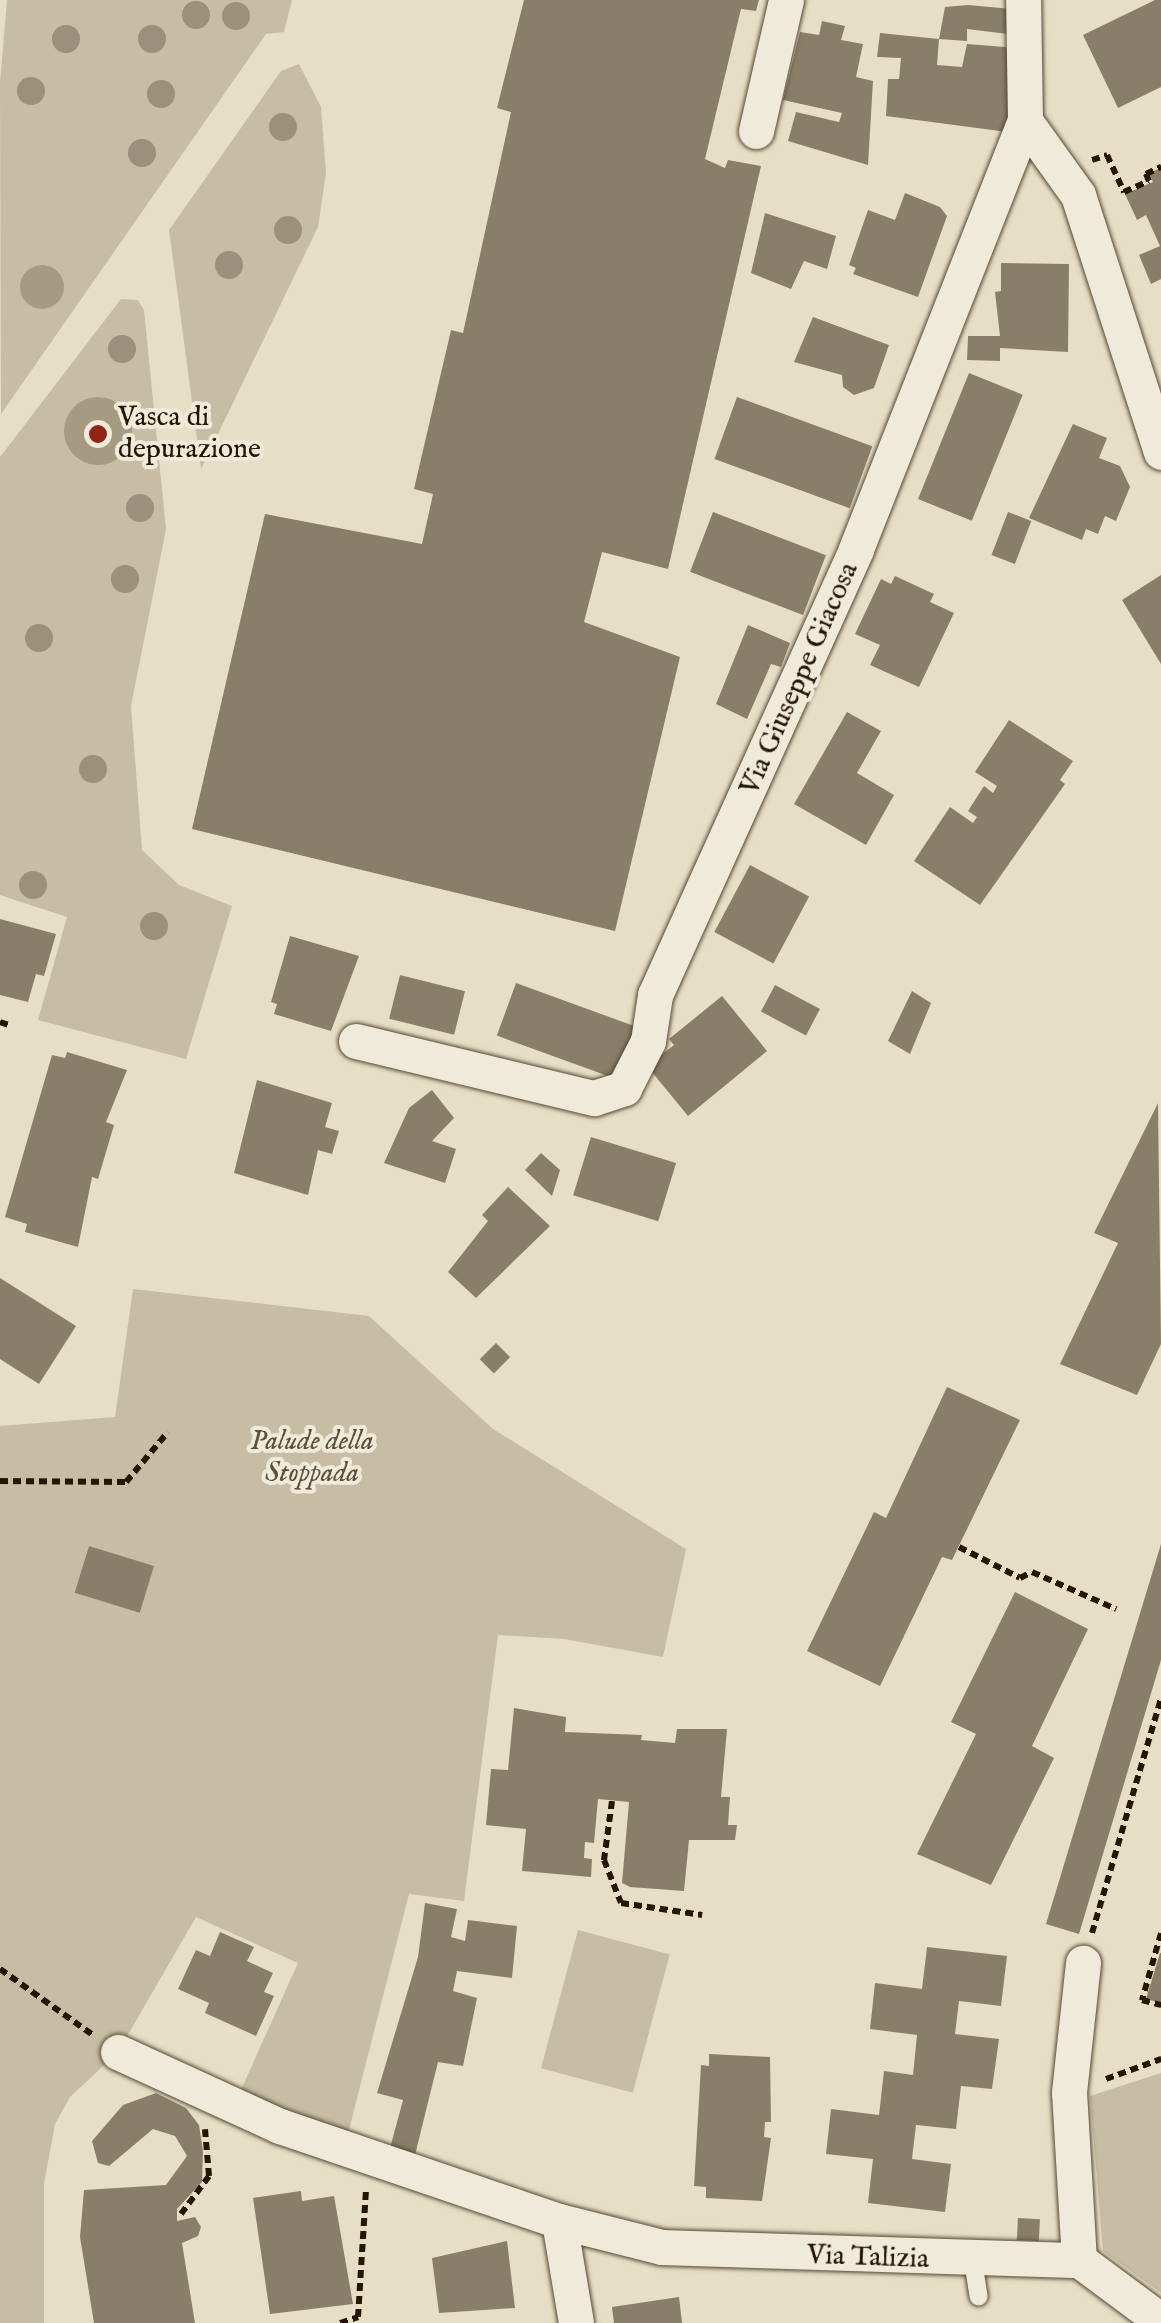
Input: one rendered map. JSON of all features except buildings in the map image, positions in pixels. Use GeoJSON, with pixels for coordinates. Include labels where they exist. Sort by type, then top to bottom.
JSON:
{"type":"FeatureCollection","features":[{"type":"Feature","properties":{"kind":"street"},"geometry":{"type":"LineString","coordinates":[[756,131],[786,0]]}},
{"type":"Feature","properties":{"kind":"street","name":"Via Giuseppe Giacosa"},"geometry":{"type":"LineString","coordinates":[[356,1041],[594,1098],[624,1088],[648,1041],[656,995],[856,550],[1024,121],[1023,0]]}},
{"type":"Feature","properties":{"kind":"street"},"geometry":{"type":"LineString","coordinates":[[1024,121],[1078,195],[1161,452]]}},
{"type":"Feature","properties":{"kind":"street"},"geometry":{"type":"LineString","coordinates":[[1083,1963],[1069,2092],[1079,2260],[1161,2321]]}},
{"type":"Feature","properties":{"kind":"street","name":"Via Talizia"},"geometry":{"type":"LineString","coordinates":[[118,2052],[218,2098],[373,2160],[560,2221],[662,2247],[973,2261],[1079,2260]]}},
{"type":"Feature","properties":{"kind":"street"},"geometry":{"type":"LineString","coordinates":[[560,2221],[576,2323]]}},
{"type":"Feature","properties":{"kind":"lane"},"geometry":{"type":"LineString","coordinates":[[973,2261],[979,2297]]}},
{"type":"Feature","properties":{"kind":"path"},"geometry":{"type":"LineString","coordinates":[[1107,155],[1124,192],[1149,181],[1146,174],[1161,166]]}},
{"type":"Feature","properties":{"kind":"path"},"geometry":{"type":"LineString","coordinates":[[0,1022],[9,1026]]}},
{"type":"Feature","properties":{"kind":"path"},"geometry":{"type":"LineString","coordinates":[[0,1482],[126,1482],[168,1432]]}},
{"type":"Feature","properties":{"kind":"path"},"geometry":{"type":"LineString","coordinates":[[958,1547],[1020,1578],[1032,1572],[1116,1609]]}},
{"type":"Feature","properties":{"kind":"path"},"geometry":{"type":"LineString","coordinates":[[1083,1963],[1161,1699]]}},
{"type":"Feature","properties":{"kind":"path"},"geometry":{"type":"LineString","coordinates":[[612,1801],[604,1860],[621,1903],[702,1915]]}},
{"type":"Feature","properties":{"kind":"path"},"geometry":{"type":"LineString","coordinates":[[1161,1934],[1142,2000],[1161,2006]]}},
{"type":"Feature","properties":{"kind":"path"},"geometry":{"type":"LineString","coordinates":[[0,1969],[118,2052]]}},
{"type":"Feature","properties":{"kind":"path"},"geometry":{"type":"LineString","coordinates":[[1069,2092],[1161,2060]]}},
{"type":"Feature","properties":{"kind":"path"},"geometry":{"type":"LineString","coordinates":[[181,2214],[209,2176],[204,2118],[218,2098]]}},
{"type":"Feature","properties":{"kind":"path"},"geometry":{"type":"LineString","coordinates":[[340,2323],[358,2317],[373,2160]]}},
{"type":"Feature","properties":{"kind":"green space"},"geometry":{"type":"Polygon","coordinates":[[[7,0],[292,0],[284,32],[266,34],[1,414],[0,82],[7,0]]]}},
{"type":"Feature","properties":{"kind":"green space"},"geometry":{"type":"Polygon","coordinates":[[[299,64],[321,107],[326,173],[318,227],[201,469],[169,230],[281,71],[299,64]]]}},
{"type":"Feature","properties":{"kind":"green space"},"geometry":{"type":"Polygon","coordinates":[[[121,299],[138,300],[144,310],[166,529],[131,706],[142,850],[179,885],[232,906],[186,1059],[38,1020],[67,917],[0,895],[0,457],[121,299]]]}},
{"type":"Feature","properties":{"kind":"green space","name":"Palude della Stoppada"},"geometry":{"type":"Polygon","coordinates":[[[133,1289],[369,1316],[493,1429],[686,1549],[663,1657],[564,1639],[498,1635],[464,1901],[409,1894],[348,2134],[240,2092],[298,1963],[196,1917],[118,2052],[70,2097],[55,2124],[44,2184],[44,2323],[0,2323],[0,1426],[115,1417],[133,1289]]]}},
{"type":"Feature","properties":{"kind":"green space"},"geometry":{"type":"Polygon","coordinates":[[[578,1930],[670,1955],[633,2093],[541,2068],[578,1930]]]}},
{"type":"Feature","properties":{"kind":"green space"},"geometry":{"type":"Polygon","coordinates":[[[1161,2073],[1161,2293],[1103,2251],[1090,2096],[1161,2073]]]}},
{"type":"Feature","properties":{"kind":"shaded area"},"geometry":{"type":"Polygon","coordinates":[[[42,265],[58,271],[64,287],[58,303],[42,309],[26,303],[20,287],[26,271],[42,265]]]}},
{"type":"Feature","properties":{"kind":"shaded area","name":"Vasca di depurazione"},"geometry":{"type":"Polygon","coordinates":[[[98,397],[111,399],[122,407],[130,418],[130,444],[122,455],[111,463],[98,465],[85,463],[74,455],[66,444],[64,431],[66,418],[74,407],[85,399],[98,397]]]}},
{"type":"Feature","properties":{"kind":"place","name":"Vasca di depurazione"},"geometry":{"type":"Point","coordinates":[98,434]}}]}
